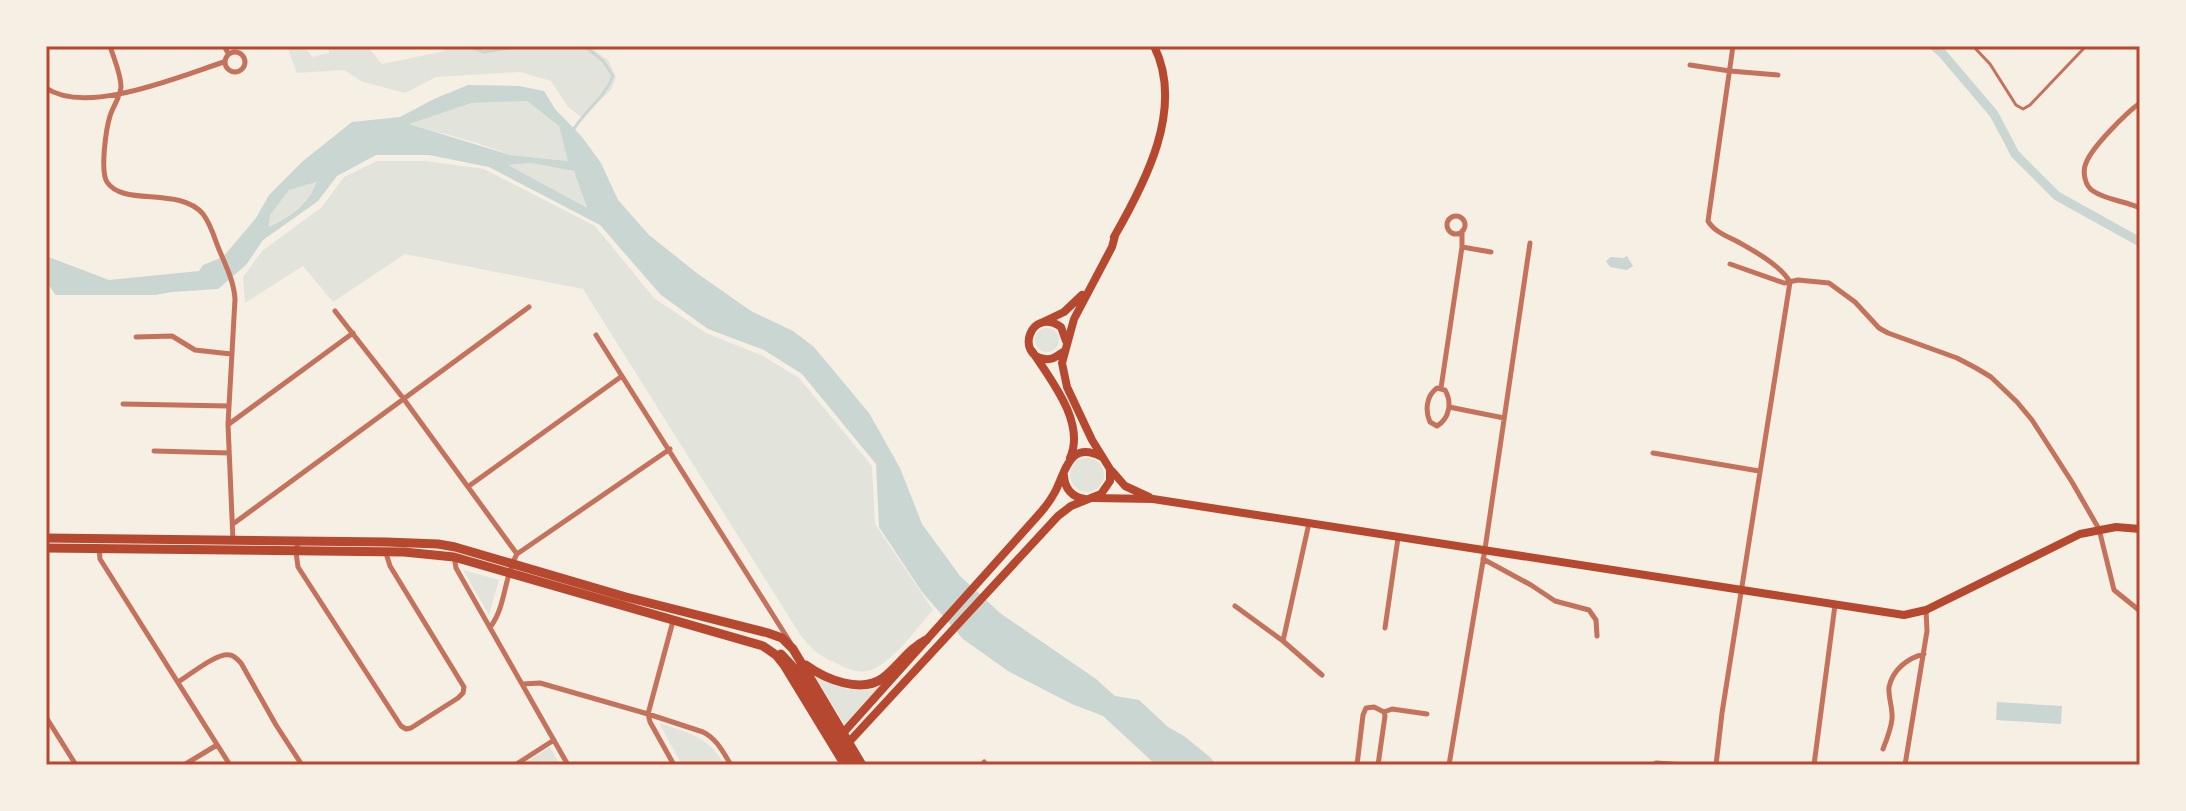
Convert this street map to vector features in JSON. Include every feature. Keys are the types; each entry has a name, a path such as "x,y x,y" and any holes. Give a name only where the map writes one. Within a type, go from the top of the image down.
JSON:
{"main road":[{"path":"844,739 929,637 1047,506 1075,446 1074,426 1029,346 1029,335 1041,323 1077,302 1115,236 1145,174 1158,142 1166,98 1165,77 1152,46"},
{"path":"1115,236 1077,312 1062,363 1065,382 1105,462 1122,484 1153,499"},
{"path":"1032,351 1041,358 1052,359 1066,345 1064,331 1057,324 1041,323"},
{"path":"844,739 942,642 1062,512 1092,498 1101,494 1109,485 1111,477 1105,462 1094,453 1084,452 1074,456 1065,468 1065,484 1081,499 1092,498 1153,499 1896,614 1913,615 1926,610 2059,543 2099,529 2140,529"},
{"path":"46,538 99,544"},
{"path":"46,548 99,544 297,547 438,544 454,552 673,621 750,641 772,652 784,665 845,765"},
{"path":"510,569 689,611 768,633 787,642 844,739 852,765"},
{"path":"798,657 831,678 871,684 882,679 914,646 929,637"},
{"path":"772,652 779,652 791,663 862,765"}],"street":[{"path":"110,46 121,83 108,127 104,175 107,182 121,193 183,201 197,209 208,223 234,287 228,424 233,545"},
{"path":"224,46 228,53"},
{"path":"1716,765 1790,282 1782,272 1744,245 1712,228 1708,221 1733,46"},
{"path":"228,53 241,53 245,59 240,71 227,69 224,62 228,53"},
{"path":"46,88 55,94 96,98 119,95 224,62"},
{"path":"1690,65 1778,75"},
{"path":"2140,103 2093,151 2084,170 2092,191 2140,208"},
{"path":"1441,388 1462,231"},
{"path":"1449,765 1485,549 1530,243"},
{"path":"1462,247 1491,252"},
{"path":"1730,264 1776,281 1829,283 1855,302 1879,328 1957,358 1991,377 2032,420 2072,482 2099,529 2114,590 2140,611"},
{"path":"232,525 529,307"},
{"path":"335,311 517,554"},
{"path":"228,424 353,333"},
{"path":"596,335 798,657"},
{"path":"136,337 172,336 195,350 231,354"},
{"path":"469,486 622,376"},
{"path":"1441,388 1448,393 1449,407 1446,419 1437,426 1430,422 1427,412 1430,396 1441,388"},
{"path":"123,404 229,406"},
{"path":"1449,407 1504,418"},
{"path":"491,626 498,614 517,554 670,449"},
{"path":"154,451 229,453"},
{"path":"1653,453 1759,471"},
{"path":"1283,641 1309,523"},
{"path":"1385,628 1398,537"},
{"path":"99,544 100,559 230,765"},
{"path":"297,547 298,567 401,726 406,729 458,698 463,693 463,683 390,566 386,547"},
{"path":"454,552 456,568 568,765"},
{"path":"1483,559 1555,601 1589,610 1596,620 1597,636"},
{"path":"1814,765 1835,604"},
{"path":"1235,606 1283,641 1322,675"},
{"path":"1905,765 1924,654 1926,610"},
{"path":"768,633 773,614"},
{"path":"673,621 648,714 674,765"},
{"path":"1883,749 1893,716 1891,683 1906,661 1924,654"},
{"path":"178,682 221,655 236,658 302,765"},
{"path":"523,684 540,683 711,736 731,765"},
{"path":"1357,765 1366,708 1427,714"},
{"path":"1378,765 1384,712"},
{"path":"46,717 76,765"},
{"path":"515,765 554,740"},
{"path":"184,765 217,745"},
{"path":"1656,763 1685,765"}],"lane":[{"path":"1973,46 1990,64 2016,105 2023,109 2086,46"}],"shaded area":[{"path":"304,46 312,57 329,53 328,46 367,46 382,64 445,51 441,46 588,46 608,60 616,77 611,90 581,117 568,107 551,81 520,72 436,77 405,93 363,82 344,70 297,73 288,49"},
{"path":"468,85 519,86 544,91 555,109 601,163 618,200 649,235 751,311 793,331 814,347 869,413 900,468 922,524 960,576 1000,613 1096,679 1115,696 1139,700 1216,765 1156,765 1103,716 1072,704 1008,671 963,639 922,592 879,527 876,464 802,374 764,350 708,329 661,295 600,225 489,167 429,155 376,155 337,176 318,201 263,240 246,265 218,289 155,295 56,295 46,282 46,256 109,280 199,271 203,265 223,257 256,218 269,195 303,161 352,122 400,117","holes":["527,101 559,126 568,161 510,155 409,124 472,103","531,163 574,171 587,208 508,165","316,182 304,204 269,227 270,215 289,190"]},
{"path":"527,101 559,126 569,161 510,155 408,124 472,103"},
{"path":"377,161 425,161 484,169 595,226 654,298 706,333 761,355 799,378 872,466 875,524 933,610 903,645 877,667 860,671 825,658 808,644 583,289 405,254 333,302 303,266 245,303 243,277 262,251 322,207 344,177"},
{"path":"531,163 575,171 587,210 507,165"},
{"path":"316,181 304,203 269,228 270,215 289,190"},
{"path":"1627,256 1633,266 1627,270 1610,267 1606,261 1611,257"},
{"path":"1047,328 1056,331 1059,340 1056,349 1047,352 1038,349 1035,340 1038,331"},
{"path":"1087,458 1099,463 1104,475 1099,487 1087,492 1075,487 1070,475 1075,463"},
{"path":"463,570 499,580 489,615"},
{"path":"815,676 846,689 880,687 844,724"},
{"path":"1997,702 2062,706 2061,724 1996,720"},
{"path":"659,723 705,742 725,765 682,765"},
{"path":"550,747 560,765 522,765"}],"waterway":[{"path":"467,46 484,52 522,46"},
{"path":"572,132 613,76 603,61 585,46"},
{"path":"1934,46 1994,114 2015,154 2057,196 2140,242"}]}
